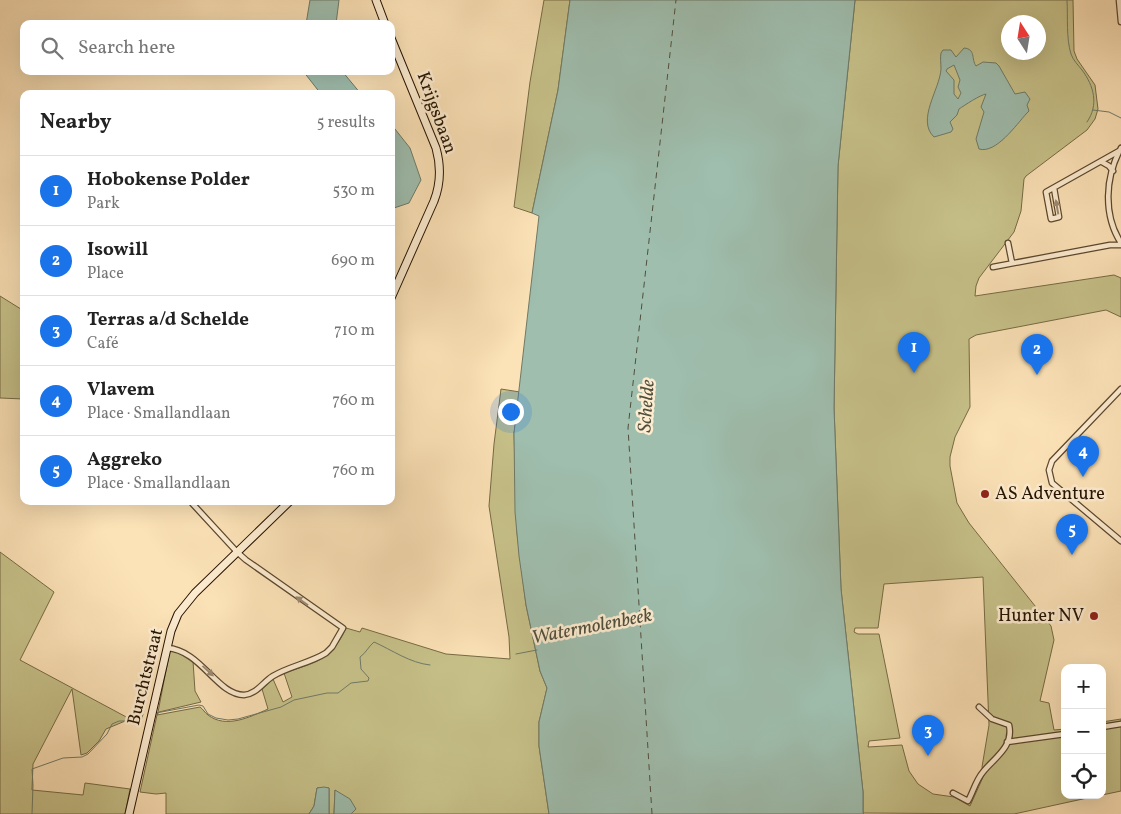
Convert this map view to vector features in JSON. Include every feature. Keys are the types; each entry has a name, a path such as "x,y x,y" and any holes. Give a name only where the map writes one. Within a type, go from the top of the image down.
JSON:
{"main road":[{"path":"376,0 384,20"},
{"name":"Krijgsbaan","path":"395,48 436,148 440,168 438,190 395,289"},
{"name":"Burchtstraat","path":"129,814 170,632 178,614 195,593 286,505"}],"street":[{"path":"1119,0 1121,22"},
{"path":"1054,188 1059,217 1051,219 1046,192 1102,162 1120,150"},
{"path":"993,267 1121,244 1112,227 1109,214 1109,193 1113,171 1120,150"},
{"path":"1102,162 1113,171"},
{"path":"1008,243 1012,263"},
{"path":"1121,389 1052,461 1049,470 1052,483 1121,541"},
{"path":"167,648 174,648 187,653 230,691 246,695 252,693 272,677 320,657 332,647 343,628 310,607 237,552 194,505"},
{"path":"953,793 968,801 982,773 1002,754 1011,731 1009,726 992,719 979,707"},
{"path":"1106,726 1121,724"},
{"path":"1007,742 1061,735"}],"shaded area":[{"path":"544,0 570,0 558,90 532,213 514,207 530,82"},
{"path":"855,0 1073,0 1074,51 1077,59 1095,85 1098,109 1095,119 1087,130 1026,176 1024,179 1021,211 1014,232 979,278 975,296 1114,275 1121,278 1121,317 1106,310 976,335 969,339 970,407 955,437 950,457 950,466 957,503 969,523 1051,626 1054,640 1040,701 1049,703 1054,730 1061,729 1061,799 1083,799 1014,814 863,813 863,792 841,589 834,408 838,166","holes":["983,577 989,725 982,767 984,775 970,806 954,797 933,794 918,784 909,771 902,745 868,747 869,741 900,738 879,634 858,634 854,632 855,628 878,628 884,584"]},
{"path":"0,296 20,308 20,399 0,398"},
{"path":"501,389 520,392 514,433 517,533 526,605 540,671 547,688 539,722 539,746 549,814 351,814 356,809 335,790 334,814 329,814 329,788 317,788 314,806 309,814 166,814 166,793 140,792 157,715 200,707 215,719 230,721 246,718 268,709 262,689 273,679 283,702 292,697 284,673 314,663 328,654 346,628 360,632 362,628 446,654 510,659 509,637 489,506"},
{"path":"0,552 54,592 20,660 130,719 106,729 99,741 87,753 81,755 72,689 33,764 32,790 83,795 85,783 130,789 125,814 0,814"},
{"path":"170,650 176,651 193,661 195,691 201,702 159,712 157,715"},
{"path":"1121,719 1121,791 1106,794 1106,754 1106,721"}],"water":[{"path":"310,0 339,0 336,20 307,20"},
{"name":"Schelde","path":"570,0 855,0 838,166 834,408 841,589 864,814 549,814 539,746 539,722 547,688 540,671 526,605 519,556 515,512 514,433 539,216 532,213 558,90"},
{"path":"964,48 972,52 976,66 983,62 996,63 1015,94 1025,92 1030,99 1027,105 1029,111 999,143 992,147 979,149 976,139 984,112 981,107 986,94 959,109 957,115 950,122 953,129 951,132 934,137 929,130 927,122 928,113 940,77 941,53 943,50 951,50 956,57","holes":["954,65 960,80 958,87 961,93 958,99 954,94 954,80 946,71 947,69"]},
{"path":"306,75 345,75 358,90 318,90"},
{"path":"395,129 410,148 421,180 409,203 395,208"},
{"path":"317,788 329,788 329,814 309,814 314,806"},
{"path":"335,790 350,799 356,809 351,814 334,814"}],"waterway":[{"path":"1067,0 1069,48 1074,60 1090,82 1094,96 1093,109 1087,122"},
{"path":"1093,110 1109,112 1121,118"},
{"name":"Watermolenbeek","path":"156,713 199,705 203,706 208,714 216,718 238,719 281,707 294,700 327,693 338,693 351,683 368,681 369,678 361,669 360,657 374,642 408,659 430,665"},
{"name":"Watermolenbeek","path":"516,654 537,650"},
{"name":"Watermolenbeek","path":"32,814 32,769 63,758 82,757 88,754 107,734 112,724 119,721 141,721 144,711"}],"ferry route":[{"path":"652,814 628,428 676,0"}],"place":[{"name":"Hobokense Polder","path":"914,373"},
{"name":"Isowill","path":"1037,375"},
{"name":"Vlavem","path":"1083,477"},
{"name":"AS Adventure","path":"985,494"},
{"name":"Aggreko","path":"1072,555"},
{"name":"Hunter NV","path":"1094,616"},
{"name":"Terras a/d Schelde","path":"928,756"}]}
